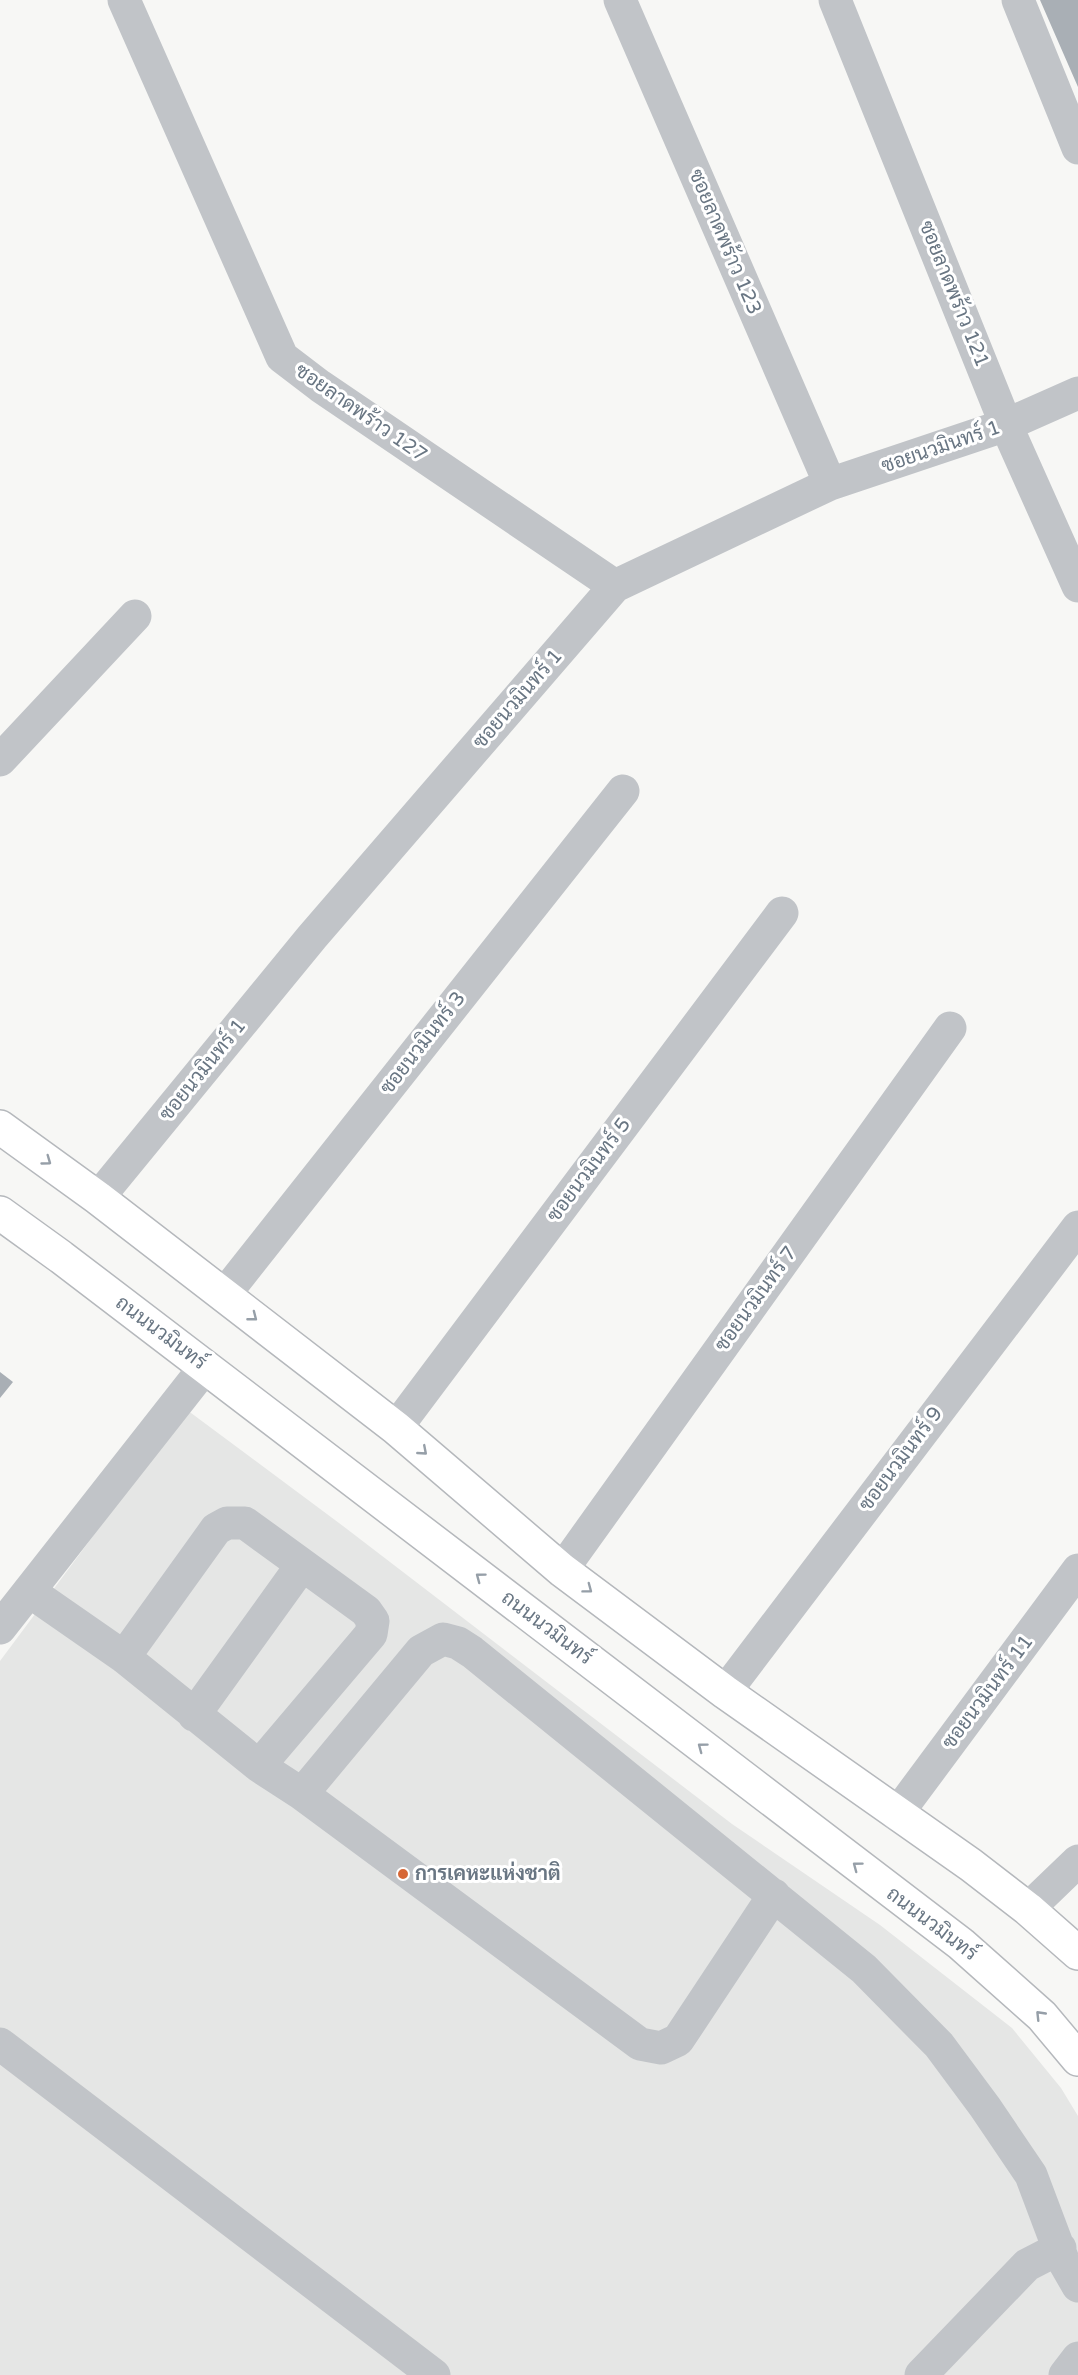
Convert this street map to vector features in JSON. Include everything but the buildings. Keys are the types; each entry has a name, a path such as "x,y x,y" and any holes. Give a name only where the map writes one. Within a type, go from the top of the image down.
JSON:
{"main road":[{"path":"0,1127 98,1198 396,1428 562,1570 725,1692 971,1864 1029,1909 1078,1953"},
{"name":"ถนนนวมินทร์","path":"0,1214 206,1367 961,1944 1042,2016 1078,2060"}],"street":[{"name":"ซอยลาดพร้าว 127","path":"124,0 282,357 320,386 615,586"},
{"name":"ซอยลาดพร้าว 123","path":"620,0 830,484"},
{"name":"ซอยลาดพร้าว 121","path":"835,0 1006,425 1078,586"},
{"path":"1018,0 1078,148"},
{"name":"ซอยนวมินทร์ 1","path":"98,1198 312,937 615,586 830,484 1006,425 1078,393"},
{"path":"0,760 135,616"},
{"name":"ซอยนวมินทร์ 3","path":"224,1295 623,790"},
{"name":"ซอยนวมินทร์ 5","path":"396,1428 782,913"},
{"name":"ซอยนวมินทร์ 7","path":"562,1570 950,1028"},
{"name":"ซอยนวมินทร์ 9","path":"725,1692 1078,1227"},
{"path":"0,1628 206,1367"},
{"path":"124,1657 218,1526 227,1523 245,1522 366,1611 373,1621 371,1634 259,1766"},
{"path":"194,1715 302,1565"},
{"name":"ซอยนวมินทร์ 11","path":"897,1814 1078,1570"},
{"path":"29,1591 124,1657 259,1766 302,1794 640,2044 661,2048 678,2040 774,1895"},
{"path":"302,1794 420,1651 443,1639 458,1643 864,1969 939,2045 985,2106 1032,2175 1063,2260 1078,2286"},
{"path":"1029,1909 1078,1861"},
{"path":"0,2044 434,2375"},
{"path":"921,2375 1027,2265 1060,2248"},
{"path":"1065,2375 1078,2358"}],"shaded area":[{"name":"การเคหะแห่งชาติ","path":"187,1410 343,1526 732,1824 880,1925 1012,2028 1061,2088 1078,2116 1078,2375 0,2375 0,1661"}],"place":[{"name":"การเคหะแห่งชาติ","path":"403,1874"}]}
